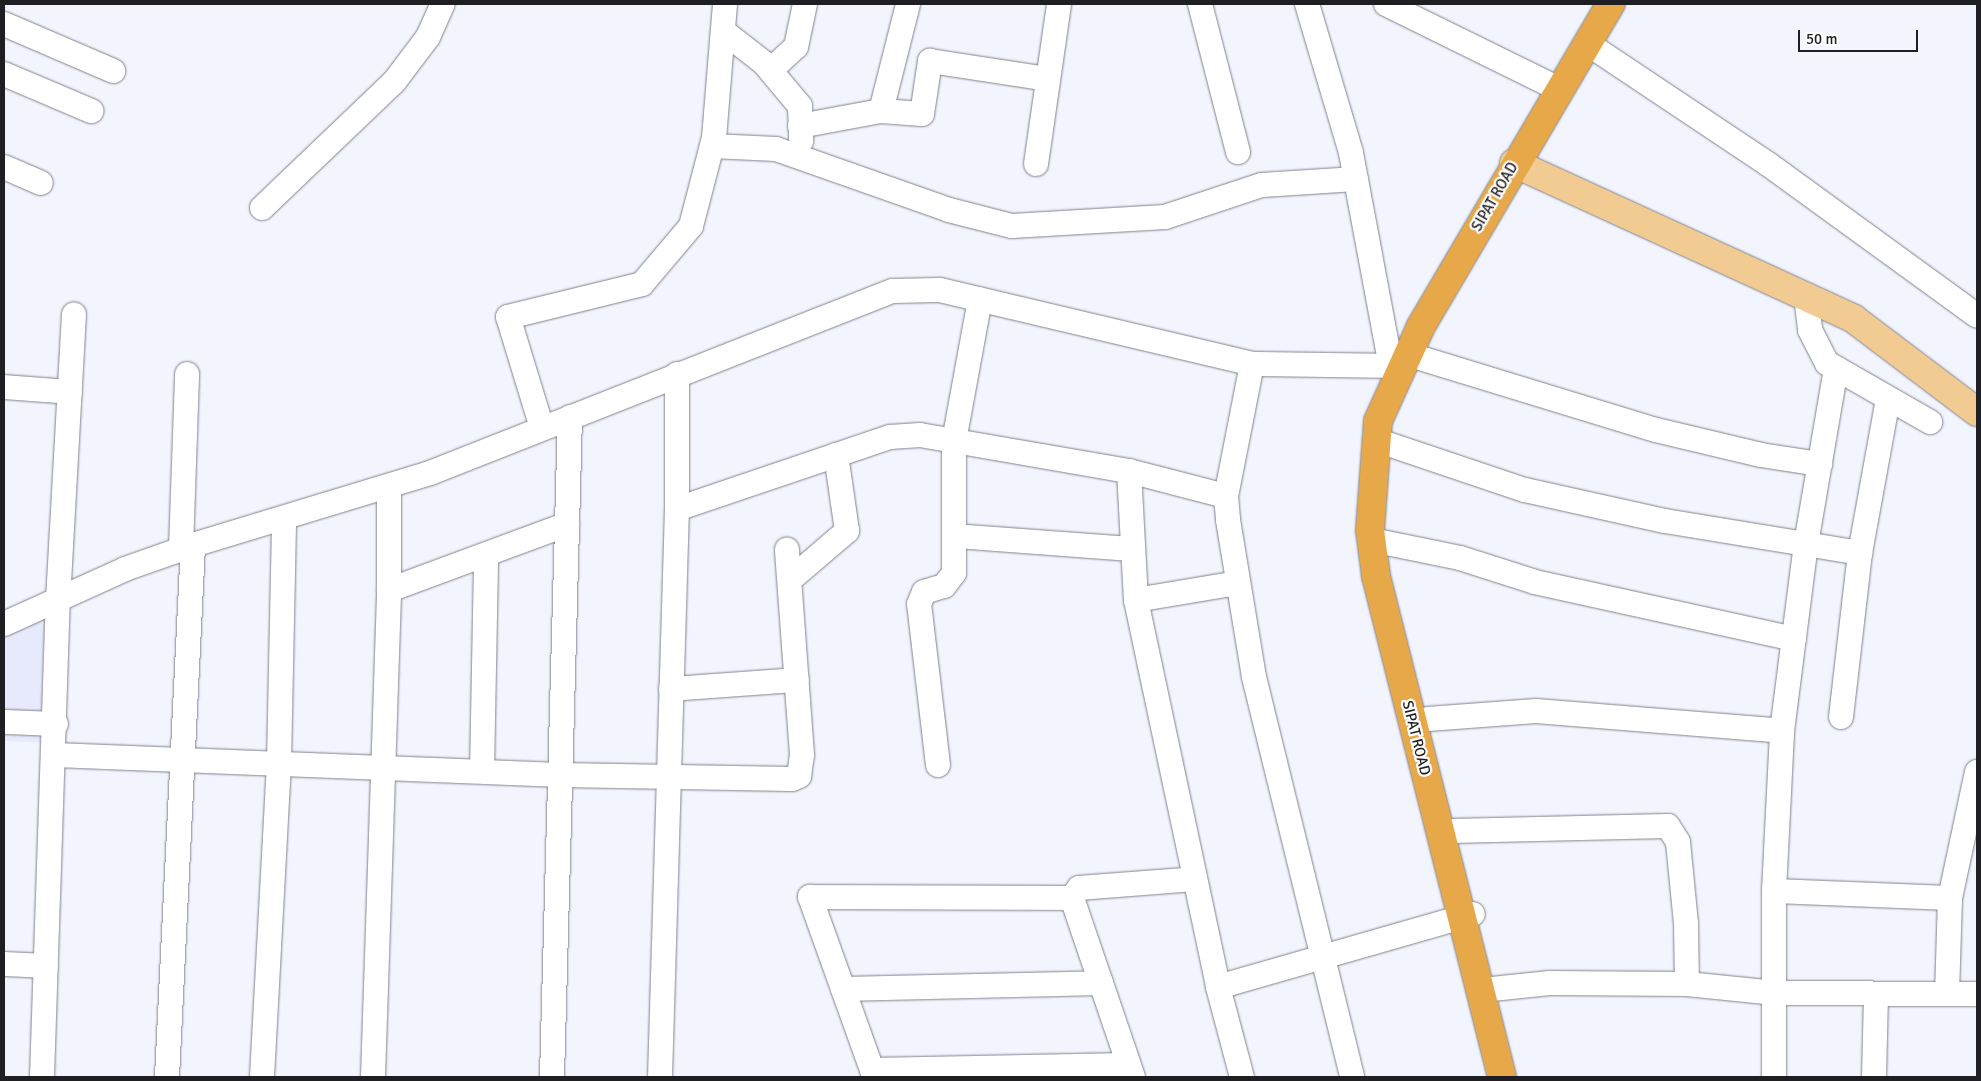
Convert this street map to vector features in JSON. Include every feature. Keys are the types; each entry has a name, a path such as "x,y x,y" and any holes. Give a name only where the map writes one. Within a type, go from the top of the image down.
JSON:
{"highway":[{"name":"SIPAT ROAD","path":"1502,1077 1466,917 1376,576 1380,541 1383,442 1390,396 1401,362 1514,162 1561,90 1611,4"},
{"name":"SIPAT ROAD","path":"1380,541 1428,719 1466,917 1492,989 1516,1077"}],"main road":[{"path":"1514,162 1854,319 1977,412"}],"street":[{"path":"262,208 394,82 428,37 443,4"},
{"path":"542,428 508,318 642,284 691,226 712,146 725,4"},
{"path":"771,70 796,47 805,4"},
{"path":"881,111 908,4"},
{"path":"1036,164 1059,4"},
{"path":"1200,4 1238,152"},
{"path":"1307,4 1356,179 1401,362"},
{"path":"1386,4 1561,90"},
{"path":"4,24 113,71"},
{"path":"723,31 771,70 800,106 801,158"},
{"path":"1588,44 1768,164 1977,316"},
{"path":"800,126 881,111 922,114 930,60 1048,79"},
{"path":"4,74 91,111"},
{"path":"712,146 776,149 949,210 1012,226 1165,217 1262,185 1356,179"},
{"path":"4,167 41,183"},
{"path":"4,624 187,547 389,486 893,291 940,290 1252,364 1401,362 1656,430 1760,455 1820,464"},
{"path":"1806,296 1816,348 1836,369 1930,422"},
{"path":"938,765 919,604 924,592 951,581 954,536 954,441 980,299"},
{"path":"42,1077 55,755 58,600 74,314"},
{"path":"1252,364 1226,496 1238,583 1254,677 1324,956 1351,1077"},
{"path":"1774,1077 1776,993 1774,891 1782,731 1806,544 1836,369"},
{"path":"167,1077 184,760 188,374"},
{"path":"660,1077 678,509 677,374"},
{"path":"4,387 70,392"},
{"path":"1841,717 1860,553 1888,399"},
{"path":"552,1077 570,417"},
{"path":"678,509 890,437 920,435 1128,471 1226,496"},
{"path":"1383,442 1526,490 1665,521 1860,553"},
{"path":"791,579 847,532 836,455"},
{"path":"1128,471 1136,600 1218,987 1242,1077"},
{"path":"373,1077 381,766 390,590 389,486"},
{"path":"262,1077 279,763 284,519"},
{"path":"390,590 486,556 567,524"},
{"path":"954,536 1133,549"},
{"path":"1380,541 1460,558 1535,582 1794,638"},
{"path":"55,755 381,766 560,775 786,780 799,776 802,755 791,579 787,550"},
{"path":"482,772 486,556"},
{"path":"1136,600 1238,583"},
{"path":"671,689 797,680"},
{"path":"1428,719 1536,711 1782,731"},
{"path":"4,722 56,724"},
{"path":"1947,994 1950,898 1977,772"},
{"path":"1451,831 1668,826 1678,842 1686,923 1686,984"},
{"path":"1072,898 1079,888 1195,879"},
{"path":"1774,891 1950,898"},
{"path":"810,897 1072,898 1130,1071 872,1070 810,897"},
{"path":"1218,987 1466,917"},
{"path":"4,964 46,966"},
{"path":"843,990 1101,983"},
{"path":"1492,989 1550,983 1686,984 1776,993 1977,994"},
{"path":"1874,1077 1876,994"}],"shaded area":[{"path":"65,595 61,743 4,741 4,618"}]}
